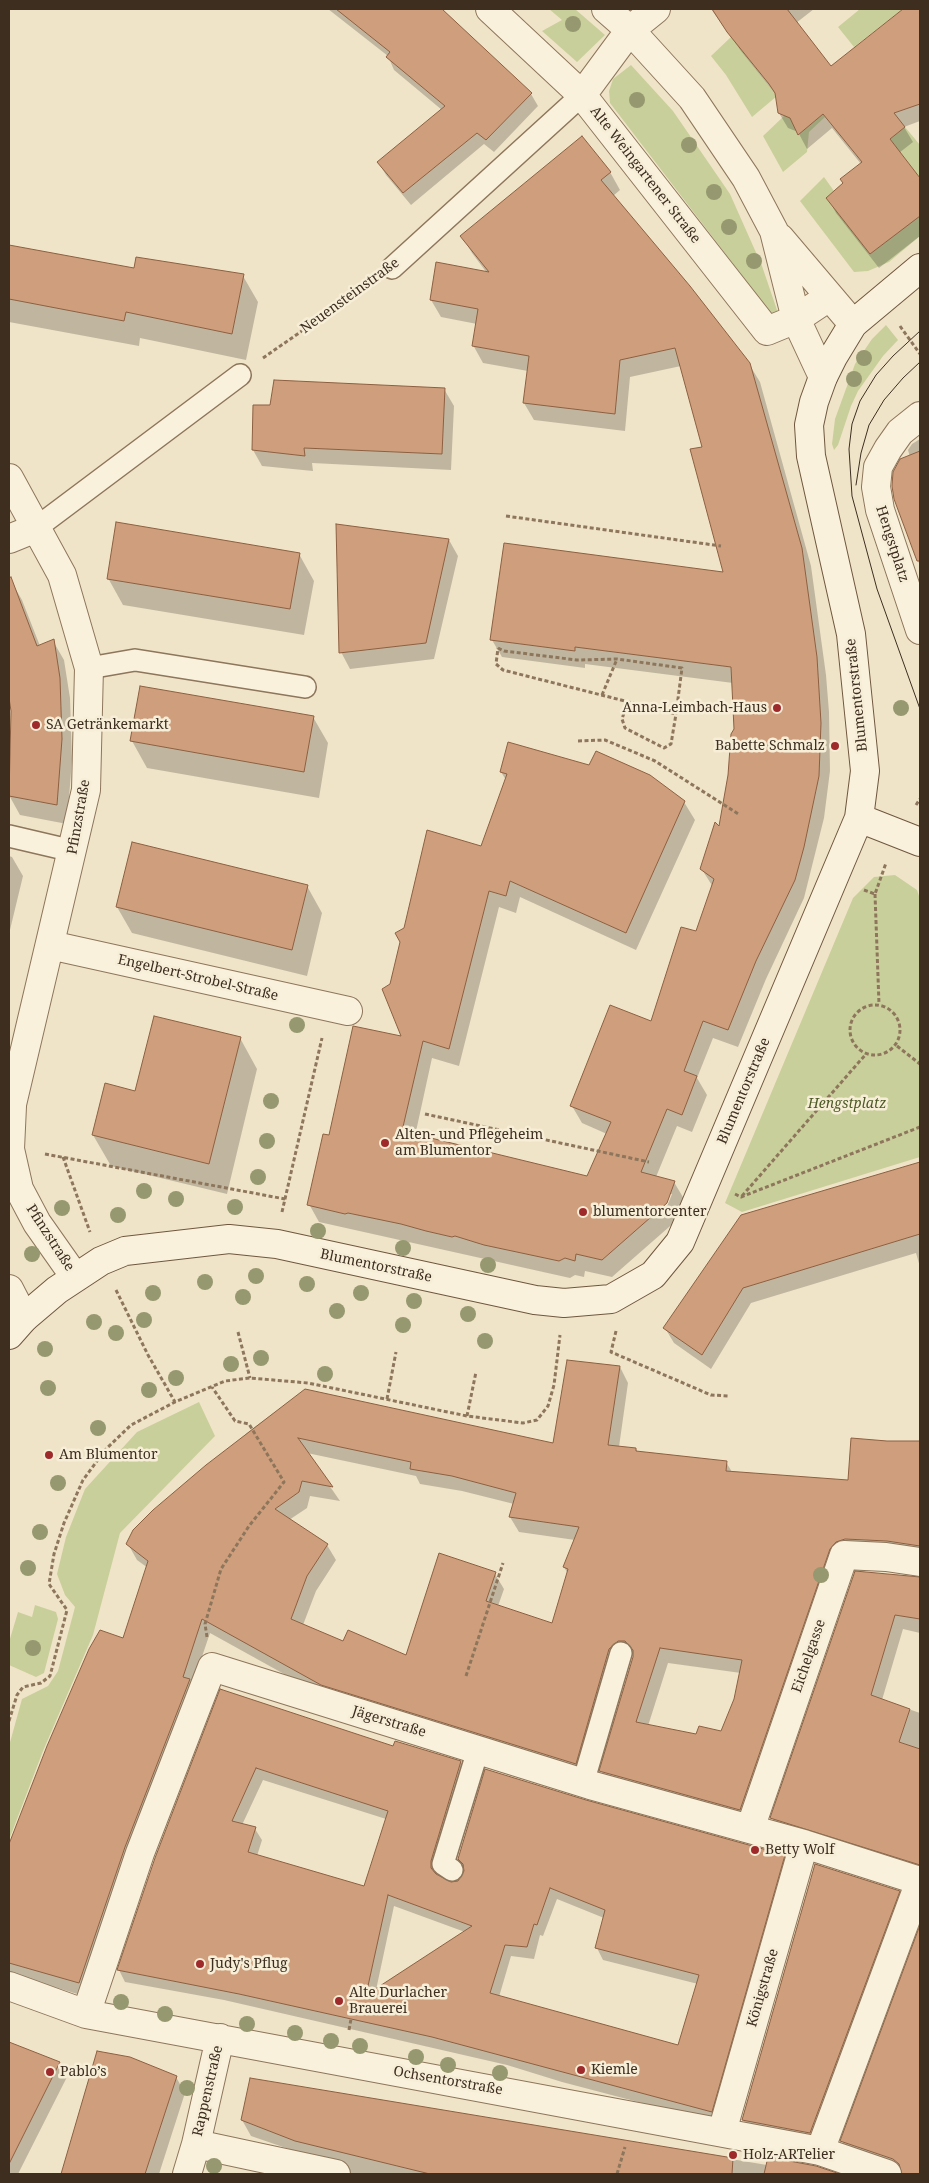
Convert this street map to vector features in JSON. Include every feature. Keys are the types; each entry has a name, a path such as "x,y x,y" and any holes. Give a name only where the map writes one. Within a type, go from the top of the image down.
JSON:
{"street":[{"name":"Alte Weingartener Straße","path":"490,9 582,95 767,331 796,319 829,297"},
{"path":"606,9 630,30 692,98 746,178 774,232 853,324"},
{"name":"Neuensteinstraße","path":"582,95 630,30 656,9"},
{"path":"774,232 796,319 823,377"},
{"name":"Blumentorstraße","path":"75,1277 101,1261 125,1251 229,1239 276,1244 535,1300 564,1303 612,1299 653,1276 680,1242 859,818 865,771 850,634 811,456 809,425 814,402 823,377 853,324 920,268"},
{"name":"Hengstplatz","path":"910,424 878,466 876,488 880,510 920,630"},
{"name":"Pfinzstraße","path":"9,478 62,575 88,668 86,790 10,1112 10,1149 19,1189 37,1223 75,1277 57,1290 16,1327"},
{"path":"9,539 36,528"},
{"path":"859,818 920,842"},
{"name":"Engelbert-Strobel-Straße","path":"50,945 338,1009"},
{"name":"Pfinzstraße","path":"9,1289 16,1327"},
{"name":"Eichelgasse","path":"750,1829 844,1556 886,1557 920,1562"},
{"path":"86,2014 140,1853 212,1667"},
{"name":"Jägerstraße","path":"212,1667 583,1783 804,1844 920,1881"},
{"name":"Königstraße","path":"722,2132 804,1844"},
{"path":"820,2150 920,1881"},
{"name":"Ochsentorstraße","path":"9,1986 86,2014 820,2150 887,2174"},
{"name":"Rappenstraße","path":"188,2174 220,2038"},
{"name":"Rappenstraße","path":"196,2144 336,2174"}],"lane":[{"name":"Neuensteinstraße","path":"392,268 582,95"},
{"path":"36,528 240,375"},
{"path":"88,668 135,660 305,687"},
{"path":"9,836 73,851"},
{"path":"583,1783 621,1654"},
{"path":"452,1870 443,1864 478,1750"}],"path":[{"name":"Neuensteinstraße","path":"240,375 392,268"},
{"path":"506,516 721,546"},
{"path":"628,701 622,719 624,728 664,748 671,744 676,714 682,668 617,659 577,660 504,651 498,648 496,664 503,670 628,701 676,714"},
{"path":"602,695 617,659"},
{"path":"578,741 605,740 655,761 740,815"},
{"path":"875,894 879,1004"},
{"path":"879,1004 893,1011 900,1022 896,1046 884,1055 866,1054 852,1041 850,1025 858,1010 879,1004"},
{"path":"276,1244 284,1199 338,1009"},
{"path":"896,1046 920,1064"},
{"path":"742,1196 866,1054"},
{"path":"425,1114 649,1162"},
{"path":"707,1181 742,1196 920,1127"},
{"path":"10,1149 284,1199"},
{"path":"62,1157 101,1261 148,1355 175,1402"},
{"path":"612,1299 616,1331 611,1352 711,1395 729,1396"},
{"path":"9,1721 17,1695 23,1687 41,1683 50,1676 67,1610 49,1584 54,1554 64,1523 83,1480 106,1449 131,1426 175,1402 225,1381 250,1378 308,1383 468,1416 522,1423 537,1420 548,1406 554,1386 564,1303"},
{"path":"238,1332 250,1378"},
{"path":"387,1400 396,1352"},
{"path":"468,1416 476,1372"},
{"path":"212,1387 235,1421 249,1424 284,1482 249,1526 220,1569 205,1624 212,1667"},
{"path":"466,1676 503,1563"}],"green space":[{"path":"549,9 575,9 605,35 577,62 542,31 562,20"},
{"path":"860,9 903,9 854,47 838,27"},
{"path":"731,37 777,96 752,117 726,75 711,56"},
{"path":"631,65 673,111 730,194 762,266 778,313 771,315 764,311 757,295 610,103 609,91 613,79"},
{"path":"823,114 825,117 809,132 807,152 783,172 763,136 784,116 789,115 798,135"},
{"path":"905,127 920,145 920,178 890,139"},
{"path":"824,177 834,191 826,198 870,254 919,216 915,210 920,206 920,236 889,262 868,271 854,272 800,201"},
{"path":"886,325 898,340 883,356 858,391 838,445 834,450 832,444 835,419 855,364 872,339"},
{"name":"Hengstplatz","path":"895,875 917,890 920,899 920,1157 742,1212 725,1203 853,898 874,877"},
{"path":"199,1402 215,1436 120,1533 93,1635 43,1751 9,1840 9,1746 22,1699 48,1686 58,1671 75,1607 65,1595 57,1574 66,1537 85,1489 137,1432"},
{"path":"35,1605 56,1612 58,1619 44,1673 36,1677 9,1665 9,1642 18,1612 32,1617"}],"building":[{"path":"336,9 442,9 532,93 486,140 477,133 403,193 377,162 445,106 386,57 390,52"},
{"path":"712,9 787,9 831,66 903,9 920,9 920,104 894,113 905,127 890,139 920,178 920,216 870,254 826,198 843,183 840,179 862,162 823,114 798,135 790,118 778,113 775,93 769,84 727,32"},
{"path":"582,136 611,172 601,180 690,286 750,363 802,548 817,657 821,723 819,776 795,880 756,961 728,1030 703,1021 684,1071 697,1076 682,1115 667,1109 641,1172 675,1181 667,1203 602,1260 576,1254 575,1261 565,1258 559,1261 484,1245 455,1236 452,1237 401,1224 307,1205 323,1134 329,1135 353,1026 401,1036 382,989 390,984 400,942 395,933 404,928 427,830 481,846 507,774 500,772 508,742 589,765 596,751 650,775 685,801 626,933 510,881 506,896 489,891 449,1049 423,1041 402,1131 587,1176 611,1122 570,1106 610,1005 651,1021 681,927 696,931 714,879 700,869 715,822 719,826 728,775 731,734 734,729 731,667 575,647 575,651 490,640 504,543 723,572 690,449 702,447 675,348 620,360 615,414 523,403 529,356 472,346 478,309 430,300 436,262 489,272 460,236"},
{"path":"9,245 134,268 136,257 244,274 232,334 126,312 124,321 9,299"},
{"path":"274,380 445,388 442,454 304,448 305,456 252,450 253,405 270,405"},
{"path":"920,451 920,561 917,561 894,499 892,486 893,472 900,459"},
{"path":"116,522 300,553 290,609 107,579"},
{"path":"336,524 449,539 426,643 339,653"},
{"name":"SA Getränkemarkt","path":"11,577 37,646 54,639 60,678 62,739 57,805 9,796 11,711 9,698 9,578"},
{"path":"140,686 314,716 304,772 130,741"},
{"path":"132,842 308,885 292,950 116,907"},
{"path":"154,1016 241,1037 209,1164 92,1135 105,1083 135,1091"},
{"path":"920,1162 920,1234 743,1288 702,1355 663,1328 741,1215"},
{"path":"567,1360 620,1366 608,1445 636,1448 636,1451 727,1461 726,1471 848,1480 851,1438 920,1441 920,1546 887,1541 845,1539 836,1542 830,1549 740,1810 599,1771 633,1657 633,1650 625,1641 618,1641 609,1649 576,1764 321,1685 202,1619 183,1677 190,1679 125,1847 79,1983 9,1963 9,1844 47,1746 89,1649 100,1630 123,1638 148,1561 126,1544 133,1530 153,1510 206,1465 305,1389 553,1443","holes":["298,1438 411,1462 410,1469 452,1476 516,1493 509,1517 579,1527 563,1567 568,1569 552,1623 486,1601 496,1572 439,1553 406,1655 348,1630 343,1641 291,1619 307,1576 328,1544 275,1509 299,1492 302,1481 333,1487","660,1648 742,1660 734,1699 721,1731 699,1726 696,1734 636,1722"]},
{"path":"855,1571 920,1577 920,1619 895,1615 871,1695 910,1709 899,1742 920,1749 920,1865 770,1818"},
{"path":"220,1689 393,1746 395,1741 461,1761 431,1861 431,1868 436,1874 451,1882 458,1881 464,1871 463,1864 458,1859 485,1769 586,1800 785,1855 712,2112 432,2037 239,1994 117,1970 155,1858","holes":["256,1768 388,1811 364,1886 248,1852 256,1827 232,1821","550,1888 605,1910 595,1948 699,1975 678,2045 490,1993 505,1945 527,1947 534,1924 537,1925","388,1895 472,1926 366,1995"]},
{"path":"815,1864 900,1891 810,2133 742,2120"},
{"path":"920,1925 920,2174 902,2174 899,2164 893,2159 840,2141"},
{"path":"9,2042 60,2062 9,2164"},
{"path":"97,2051 130,2057 177,2076 145,2174 61,2174"},
{"path":"250,2078 733,2158 732,2174 430,2174 295,2141 241,2120"},
{"path":"768,2157 816,2166 840,2174 764,2174"}],"tram line":[{"path":"920,331 876,375 860,401 852,424 849,449 852,496 877,589 920,709"},
{"path":"856,485 861,453 869,425 884,400 920,362"}],"place":[{"name":"Anna-Leimbach-Haus","path":"777,708"},
{"name":"SA Getränkemarkt","path":"36,725"},
{"name":"Babette Schmalz","path":"835,746"},
{"name":"Alten- und Pflegeheim am Blumentor","path":"385,1143"},
{"name":"blumentorcenter","path":"583,1212"},
{"name":"Am Blumentor","path":"49,1455"},
{"name":"Betty Wolf","path":"755,1850"},
{"name":"Judy's Pflug","path":"200,1964"},
{"name":"Alte Durlacher Brauerei","path":"339,2001"},
{"name":"Kiemle","path":"581,2070"},
{"name":"Pablo’s","path":"50,2072"},
{"name":"Holz-ARTelier","path":"733,2155"}]}
